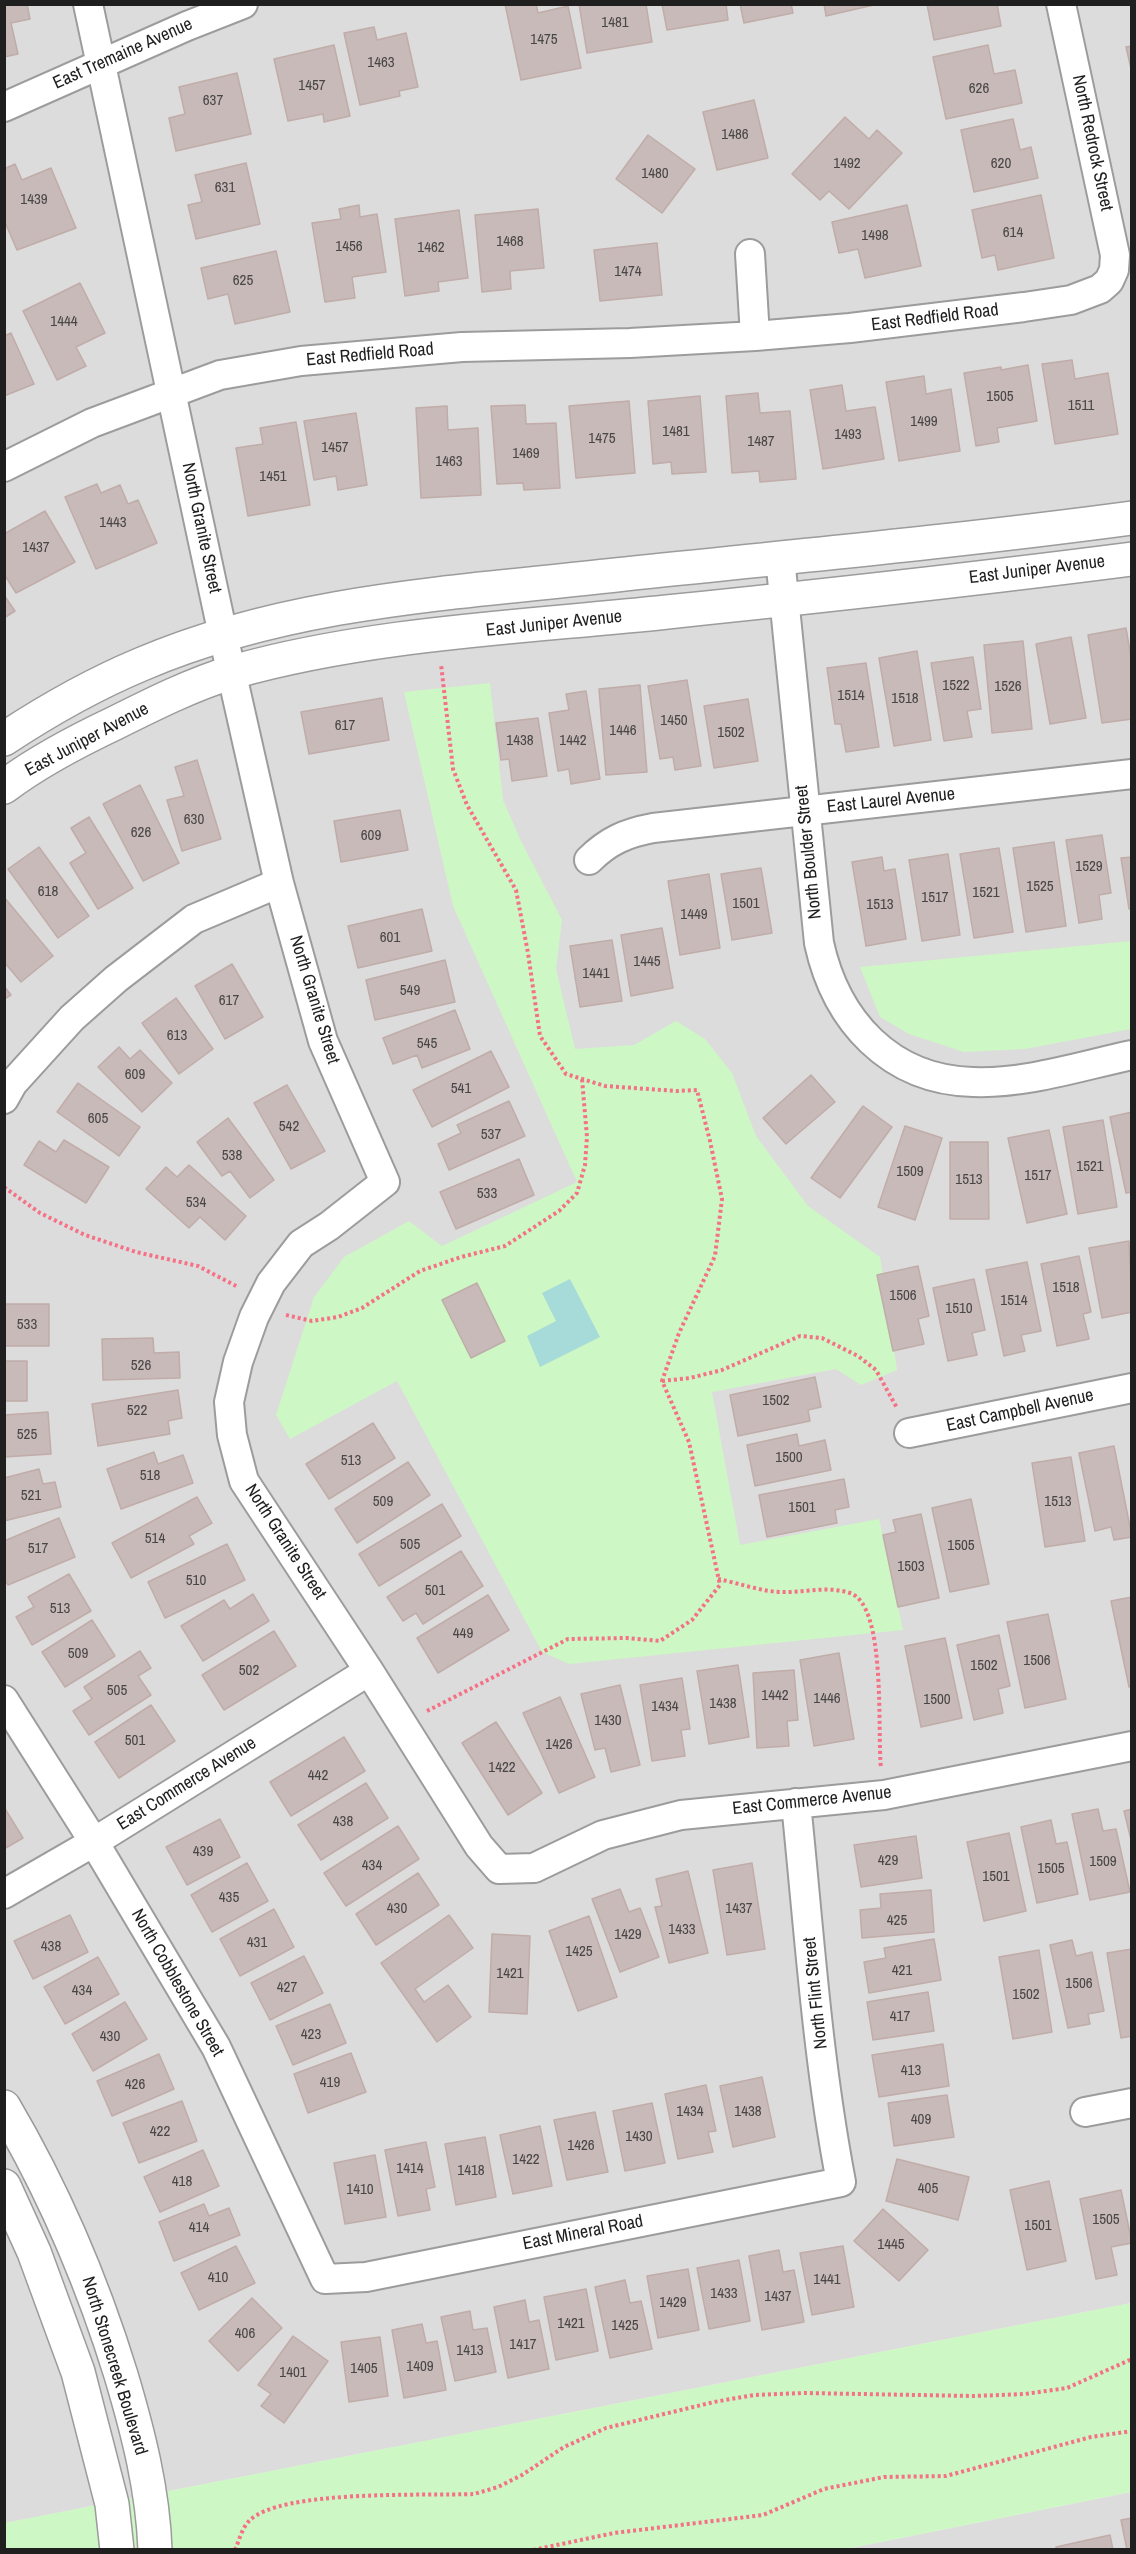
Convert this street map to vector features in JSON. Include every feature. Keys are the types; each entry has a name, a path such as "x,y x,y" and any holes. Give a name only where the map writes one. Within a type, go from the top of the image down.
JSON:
{"street":[{"name":"North Granite Street","path":"88,4 223,635 279,883 323,1041 385,1182 329,1226 300,1244 270,1283 254,1317 238,1362 229,1402 232,1435 244,1481 369,1671 479,1846 499,1869"},
{"name":"East Tremaine Avenue","path":"4,107 187,26 243,4"},
{"name":"North Redrock Street","path":"1061,4 1113,241 1114,270 1109,281"},
{"path":"750,254 755,336"},
{"name":"East Redfield Road","path":"4,467 92,423 220,375 301,361 462,347 630,343 850,328 1024,307 1086,296 1109,281"},
{"path":"4,739 89,688 144,663 223,635 332,609 390,600 1131,518"},
{"name":"North Boulder Street","path":"780,558 819,944 829,978 847,1015 860,1031 892,1058 911,1067 953,1080 973,1082 1019,1078 1131,1055"},
{"name":"East Juniper Avenue","path":"4,787 81,739 145,708 232,673 301,656 438,636 783,600 1131,559"},
{"name":"East Laurel Avenue","path":"589,860 617,837 635,831 1131,774"},
{"path":"4,1100 13,1083 72,1018 116,979 194,919 279,883"},
{"name":"East Campbell Avenue","path":"909,1433 1131,1388"},
{"name":"East Commerce Avenue","path":"4,1894 94,1842 369,1671"},
{"name":"North Cobblestone Street","path":"4,1700 94,1842 216,2047 325,2279"},
{"name":"East Commerce Avenue","path":"499,1869 534,1868 595,1838 655,1820 681,1815 884,1795 1131,1746"},
{"name":"North Flint Street","path":"796,1803 820,2042 832,2136 841,2182"},
{"path":"1085,2112 1131,2103"},
{"name":"North Stonecreek Boulevard","path":"4,2108 35,2159 88,2278 130,2405 151,2499 155,2550"},
{"name":"East Mineral Road","path":"325,2279 366,2277 841,2182"},
{"name":"North Stonecreek Boulevard","path":"4,2186 34,2252 78,2372 112,2504 117,2550"}],"path":[{"path":"409,1736 422,1715 431,1708 568,1639 627,1638 660,1641 692,1620 720,1585 689,1442 662,1381 679,1333 715,1256 718,1233 722,1199 697,1090 677,1091 605,1086 566,1074 540,1036 516,890 467,805 453,770 438,636"},
{"path":"662,1381 690,1378 722,1370 800,1336 822,1338 858,1356 876,1370 884,1380 909,1433"},
{"path":"718,1579 784,1592 823,1588 852,1593 866,1608 872,1623 878,1669 880,1762 884,1795"},
{"path":"235,2550 249,2520 273,2508 304,2500 474,2494 498,2487 522,2475 564,2447 606,2428 714,2402 754,2396 804,2393 974,2396 1025,2394 1066,2388 1131,2359"},
{"path":"533,2550 614,2533 763,2515 824,2489 884,2477 946,2476 1091,2437 1131,2431"}],"shaded area":[{"path":"5,5 1131,5 1131,2303 5,2523"},
{"path":"1131,2492 1131,2549 846,2549"}],"green space":[{"path":"490,683 503,800 521,841 562,920 556,969 575,1049 634,1045 676,1021 705,1039 732,1073 756,1136 808,1206 880,1257 897,1370 861,1385 836,1369 712,1392 740,1545 879,1519 903,1630 569,1664 542,1652 397,1381 290,1439 276,1415 314,1297 344,1257 409,1221 442,1246 577,1182 453,906 404,692"},
{"path":"1131,941 1131,1029 1025,1049 964,1052 909,1034 880,1017 860,967"},
{"path":"1131,2303 1131,2492 846,2549 5,2550 5,2523"}],"water":[{"path":"570,1279 600,1337 540,1367 527,1336 556,1321 542,1293"}],"building":[{"path":"4,4 27,4 30,19 11,23 18,54 4,57"},
{"path":"505,4 536,4 538,13 568,6 581,68 521,80"},
{"path":"579,4 646,4 652,42 587,53"},
{"path":"662,4 726,4 728,20 667,30"},
{"path":"740,4 791,4 793,13 744,23"},
{"path":"824,4 878,4 826,16"},
{"path":"927,4 997,4 1001,26 934,40"},
{"path":"374,27 377,40 406,33 418,87 399,91 400,96 360,105 344,33"},
{"path":"334,45 350,116 324,122 323,114 288,121 274,59"},
{"path":"988,45 994,74 1015,70 1022,103 946,119 933,57"},
{"path":"1132,46 1132,73 1126,47"},
{"path":"237,73 251,134 176,151 169,118 185,114 179,87"},
{"path":"754,100 768,158 717,170 703,112"},
{"path":"845,117 869,139 877,130 902,153 849,209 829,191 820,200 792,174"},
{"path":"1013,119 1020,150 1031,147 1038,178 974,192 961,130"},
{"path":"648,135 695,169 662,213 616,179"},
{"path":"246,163 260,224 196,239 188,205 202,202 195,175"},
{"path":"15,164 22,180 51,168 76,228 17,250 4,220 4,169"},
{"path":"1041,195 1054,258 998,270 995,255 982,258 972,210"},
{"path":"359,205 360,217 377,214 386,272 352,277 355,298 325,302 312,223 341,219 339,209"},
{"path":"907,205 921,266 865,278 858,249 839,253 832,222"},
{"path":"538,209 544,268 510,271 511,289 482,292 475,215"},
{"path":"459,210 468,278 438,282 439,291 405,296 395,219"},
{"path":"657,243 662,295 600,301 594,250"},
{"path":"276,251 290,312 235,324 228,294 208,299 201,268"},
{"path":"80,283 105,333 76,347 86,366 57,380 23,311"},
{"path":"11,333 34,384 4,396 4,336"},
{"path":"1072,360 1075,379 1108,373 1118,434 1055,444 1042,364"},
{"path":"1028,365 1037,421 997,428 999,442 976,446 964,373"},
{"path":"924,376 926,394 951,389 960,451 899,461 886,382"},
{"path":"842,385 846,411 875,407 884,459 823,469 810,390"},
{"path":"758,393 760,413 790,411 796,479 760,482 759,471 732,473 726,396"},
{"path":"700,396 706,472 672,474 671,462 653,464 648,401"},
{"path":"629,401 635,473 576,478 569,406"},
{"path":"525,405 526,424 556,423 560,488 524,490 523,483 497,484 491,406"},
{"path":"447,406 448,430 478,428 481,495 421,498 416,408"},
{"path":"356,413 367,485 338,490 336,476 314,480 304,421"},
{"path":"296,422 310,505 248,516 236,448 263,444 260,428"},
{"path":"97,484 101,493 120,485 128,504 138,500 157,543 96,569 65,497"},
{"path":"45,511 75,562 16,593 4,574 4,534"},
{"path":"4,595 15,611 4,618"},
{"path":"1126,628 1132,663 1132,719 1102,723 1088,635"},
{"path":"1071,637 1086,718 1050,724 1036,644"},
{"path":"1023,641 1032,729 992,733 984,645"},
{"path":"917,651 931,740 894,746 879,658"},
{"path":"973,657 981,709 967,711 972,737 944,741 931,663"},
{"path":"866,663 879,747 846,752 841,724 835,724 827,668"},
{"path":"687,680 701,766 675,770 673,757 660,759 648,686"},
{"path":"640,685 647,772 606,775 599,689"},
{"path":"586,691 600,779 571,784 569,769 558,771 549,713 569,710 566,694"},
{"path":"382,698 389,740 309,754 301,712"},
{"path":"748,699 758,761 714,768 704,706"},
{"path":"538,718 547,776 512,781 509,759 501,760 496,723"},
{"path":"197,760 221,839 182,851 167,800 184,796 175,767"},
{"path":"140,785 179,863 143,881 103,804"},
{"path":"400,810 408,850 341,862 334,821"},
{"path":"89,817 133,888 98,909 70,863 86,853 71,828"},
{"path":"1102,835 1111,893 1099,895 1102,919 1079,923 1066,840"},
{"path":"1054,842 1066,926 1026,932 1013,848"},
{"path":"39,847 89,916 58,938 8,869"},
{"path":"999,848 1013,932 974,938 960,854"},
{"path":"948,854 960,935 922,941 909,860"},
{"path":"882,857 884,871 895,869 906,939 866,946 852,862"},
{"path":"1132,857 1132,909 1129,909 1121,858"},
{"path":"761,868 772,933 732,940 721,874"},
{"path":"709,874 720,948 680,955 668,881"},
{"path":"4,897 53,956 21,982 4,962"},
{"path":"422,909 432,951 358,968 348,926"},
{"path":"662,928 673,988 631,996 621,935"},
{"path":"612,940 622,1001 580,1007 570,946"},
{"path":"445,960 455,1002 375,1020 366,980"},
{"path":"232,964 263,1017 225,1039 195,986"},
{"path":"4,986 11,995 4,999"},
{"path":"176,998 213,1049 179,1074 142,1023"},
{"path":"455,1010 470,1049 422,1068 417,1055 393,1064 383,1038"},
{"path":"119,1047 130,1059 140,1050 172,1083 142,1112 98,1067"},
{"path":"491,1051 509,1087 432,1127 413,1090"},
{"path":"811,1075 835,1102 786,1144 763,1118"},
{"path":"78,1083 140,1127 119,1156 57,1112"},
{"path":"287,1085 325,1151 291,1169 254,1103"},
{"path":"509,1101 525,1136 449,1170 438,1144 461,1133 457,1125"},
{"path":"863,1106 892,1127 840,1198 811,1178"},
{"path":"1132,1112 1132,1192 1126,1193 1110,1117"},
{"path":"228,1118 274,1180 250,1198 230,1171 222,1176 197,1142"},
{"path":"1103,1120 1117,1207 1078,1214 1063,1127"},
{"path":"905,1126 942,1138 915,1220 878,1207"},
{"path":"1049,1130 1067,1214 1027,1223 1008,1138"},
{"path":"64,1140 109,1167 86,1203 24,1165 39,1141 56,1152"},
{"path":"950,1142 988,1142 989,1219 950,1219"},
{"path":"519,1159 534,1195 456,1229 440,1192"},
{"path":"189,1165 246,1216 225,1240 200,1217 189,1228 146,1189 166,1167 177,1177"},
{"path":"1129,1241 1132,1312 1102,1318 1089,1248"},
{"path":"1079,1256 1091,1312 1083,1314 1089,1339 1057,1346 1041,1264"},
{"path":"1027,1262 1041,1331 1021,1335 1025,1351 1004,1356 986,1270"},
{"path":"918,1266 929,1316 918,1319 924,1344 893,1351 877,1275"},
{"path":"974,1279 985,1330 972,1333 977,1355 948,1361 933,1288"},
{"path":"477,1283 505,1341 471,1358 442,1300"},
{"path":"4,1304 49,1304 49,1346 4,1346"},
{"path":"153,1338 154,1353 179,1352 180,1378 103,1380 102,1339"},
{"path":"4,1361 27,1361 27,1401 4,1401"},
{"path":"815,1377 821,1407 808,1410 810,1421 738,1436 730,1395"},
{"path":"178,1390 182,1418 168,1421 170,1434 98,1446 92,1404"},
{"path":"48,1412 51,1454 4,1457 4,1415"},
{"path":"373,1423 395,1458 329,1499 306,1464"},
{"path":"797,1434 799,1446 825,1440 831,1470 755,1486 747,1445"},
{"path":"1114,1446 1132,1537 1114,1540 1111,1527 1095,1531 1079,1453"},
{"path":"154,1452 158,1464 183,1455 193,1483 121,1509 107,1469"},
{"path":"1071,1457 1085,1541 1045,1547 1032,1463"},
{"path":"408,1462 430,1495 357,1543 335,1509"},
{"path":"39,1469 43,1484 55,1482 61,1507 4,1521 4,1478"},
{"path":"844,1479 849,1507 835,1510 837,1523 767,1537 759,1495"},
{"path":"197,1497 212,1523 189,1536 194,1544 131,1578 112,1543"},
{"path":"971,1499 989,1584 950,1592 932,1508"},
{"path":"442,1504 461,1536 379,1586 359,1554"},
{"path":"921,1514 939,1598 898,1607 883,1535 896,1532 893,1520"},
{"path":"59,1518 75,1557 8,1585 4,1578 4,1541"},
{"path":"227,1544 245,1580 165,1618 148,1582"},
{"path":"461,1551 483,1586 423,1624 416,1613 403,1621 387,1597"},
{"path":"69,1574 91,1611 32,1645 16,1617 34,1607 28,1597"},
{"path":"253,1594 269,1621 203,1661 181,1626 224,1600 230,1609"},
{"path":"488,1595 509,1630 438,1673 417,1638"},
{"path":"1132,1597 1132,1686 1129,1687 1111,1601"},
{"path":"1048,1614 1066,1699 1025,1708 1007,1622"},
{"path":"92,1620 115,1656 65,1687 42,1652"},
{"path":"274,1631 296,1666 224,1710 202,1675"},
{"path":"999,1635 1010,1686 998,1689 1003,1713 974,1720 957,1645"},
{"path":"945,1638 962,1718 921,1727 905,1646"},
{"path":"140,1651 151,1668 138,1676 151,1695 89,1735 73,1711 92,1699 84,1687"},
{"path":"839,1653 854,1739 814,1746 800,1660"},
{"path":"738,1665 749,1737 709,1744 697,1671"},
{"path":"794,1670 798,1720 787,1721 789,1746 757,1748 753,1673"},
{"path":"682,1678 690,1729 681,1730 685,1756 652,1761 640,1685"},
{"path":"620,1685 640,1765 611,1772 605,1748 595,1750 581,1694"},
{"path":"560,1697 595,1777 559,1793 523,1713"},
{"path":"151,1705 175,1741 119,1778 95,1742"},
{"path":"496,1722 542,1793 508,1815 462,1743"},
{"path":"344,1737 365,1771 291,1816 270,1782"},
{"path":"366,1783 388,1818 321,1860 298,1825"},
{"path":"4,1807 23,1838 4,1849"},
{"path":"1098,1809 1103,1831 1116,1829 1130,1892 1090,1900 1072,1814"},
{"path":"1132,1809 1132,1844 1124,1811"},
{"path":"220,1819 240,1857 187,1885 166,1847"},
{"path":"1051,1820 1056,1844 1067,1842 1078,1894 1037,1903 1021,1827"},
{"path":"398,1826 419,1859 346,1906 324,1873"},
{"path":"1009,1833 1026,1911 984,1921 967,1842"},
{"path":"916,1836 922,1878 861,1887 854,1845"},
{"path":"247,1863 268,1901 212,1932 191,1895"},
{"path":"752,1863 765,1949 727,1955 713,1870"},
{"path":"688,1871 708,1953 669,1963 655,1907 662,1906 656,1879"},
{"path":"418,1873 439,1905 376,1945 356,1914"},
{"path":"620,1889 629,1912 640,1908 659,1957 620,1972 592,1899"},
{"path":"931,1890 934,1932 862,1938 860,1910 881,1908 880,1894"},
{"path":"274,1909 294,1947 240,1976 220,1939"},
{"path":"70,1915 88,1952 33,1979 14,1941"},
{"path":"449,1915 473,1948 415,1989 424,2002 448,1985 471,2017 437,2042 381,1963"},
{"path":"589,1916 617,1997 578,2011 549,1931"},
{"path":"492,1934 530,1936 527,2014 489,2012"},
{"path":"934,1939 941,1980 869,1993 864,1962 886,1958 884,1948"},
{"path":"1072,1940 1076,1956 1092,1952 1104,2011 1088,2014 1090,2024 1068,2028 1050,1945"},
{"path":"1132,1949 1132,2036 1121,2038 1107,1953"},
{"path":"1039,1950 1052,2032 1013,2039 999,1957"},
{"path":"304,1956 323,1993 270,2020 251,1983"},
{"path":"98,1957 119,1994 65,2024 44,1987"},
{"path":"928,1992 934,2031 873,2040 867,2002"},
{"path":"125,2002 147,2039 93,2071 72,2034"},
{"path":"330,2004 346,2043 293,2065 276,2026"},
{"path":"943,2044 949,2086 879,2097 872,2055"},
{"path":"351,2053 366,2092 308,2113 294,2074"},
{"path":"159,2054 174,2089 112,2116 97,2081"},
{"path":"762,2077 775,2137 733,2147 720,2086"},
{"path":"706,2085 716,2131 708,2132 713,2152 678,2159 665,2094"},
{"path":"947,2095 954,2137 894,2146 888,2103"},
{"path":"182,2101 197,2141 139,2163 123,2123"},
{"path":"652,2103 665,2163 625,2171 613,2111"},
{"path":"595,2112 608,2172 567,2180 554,2120"},
{"path":"540,2126 552,2186 513,2194 500,2135"},
{"path":"485,2137 496,2197 456,2205 445,2144"},
{"path":"426,2142 435,2187 426,2189 430,2210 398,2216 385,2150"},
{"path":"203,2150 219,2186 160,2212 144,2177"},
{"path":"375,2155 386,2217 345,2224 334,2163"},
{"path":"897,2159 969,2177 958,2220 886,2201"},
{"path":"1049,2181 1066,2261 1027,2270 1010,2190"},
{"path":"1121,2190 1132,2243 1111,2247 1117,2275 1096,2279 1080,2199"},
{"path":"204,2204 209,2216 229,2208 240,2235 174,2261 159,2222"},
{"path":"883,2209 928,2250 899,2281 854,2241"},
{"path":"236,2246 255,2283 199,2310 181,2273"},
{"path":"843,2246 854,2307 812,2315 800,2253"},
{"path":"779,2250 783,2272 794,2270 804,2322 762,2330 749,2256"},
{"path":"739,2260 750,2321 709,2329 697,2268"},
{"path":"688,2269 699,2330 658,2338 647,2276"},
{"path":"625,2280 630,2303 641,2301 652,2349 610,2358 595,2287"},
{"path":"586,2289 598,2351 556,2360 544,2297"},
{"path":"252,2298 282,2328 238,2371 209,2341"},
{"path":"525,2300 529,2322 539,2320 549,2369 508,2378 494,2307"},
{"path":"470,2311 473,2330 487,2328 496,2372 455,2381 441,2317"},
{"path":"422,2324 426,2343 437,2341 446,2390 404,2398 392,2330"},
{"path":"293,2336 328,2361 284,2423 261,2406 271,2394 258,2385"},
{"path":"380,2337 388,2396 349,2402 341,2342"},
{"path":"1132,2518 1132,2550 1127,2550 1121,2520"},
{"path":"1110,2535 1113,2550 1056,2550 1056,2547"}]}
